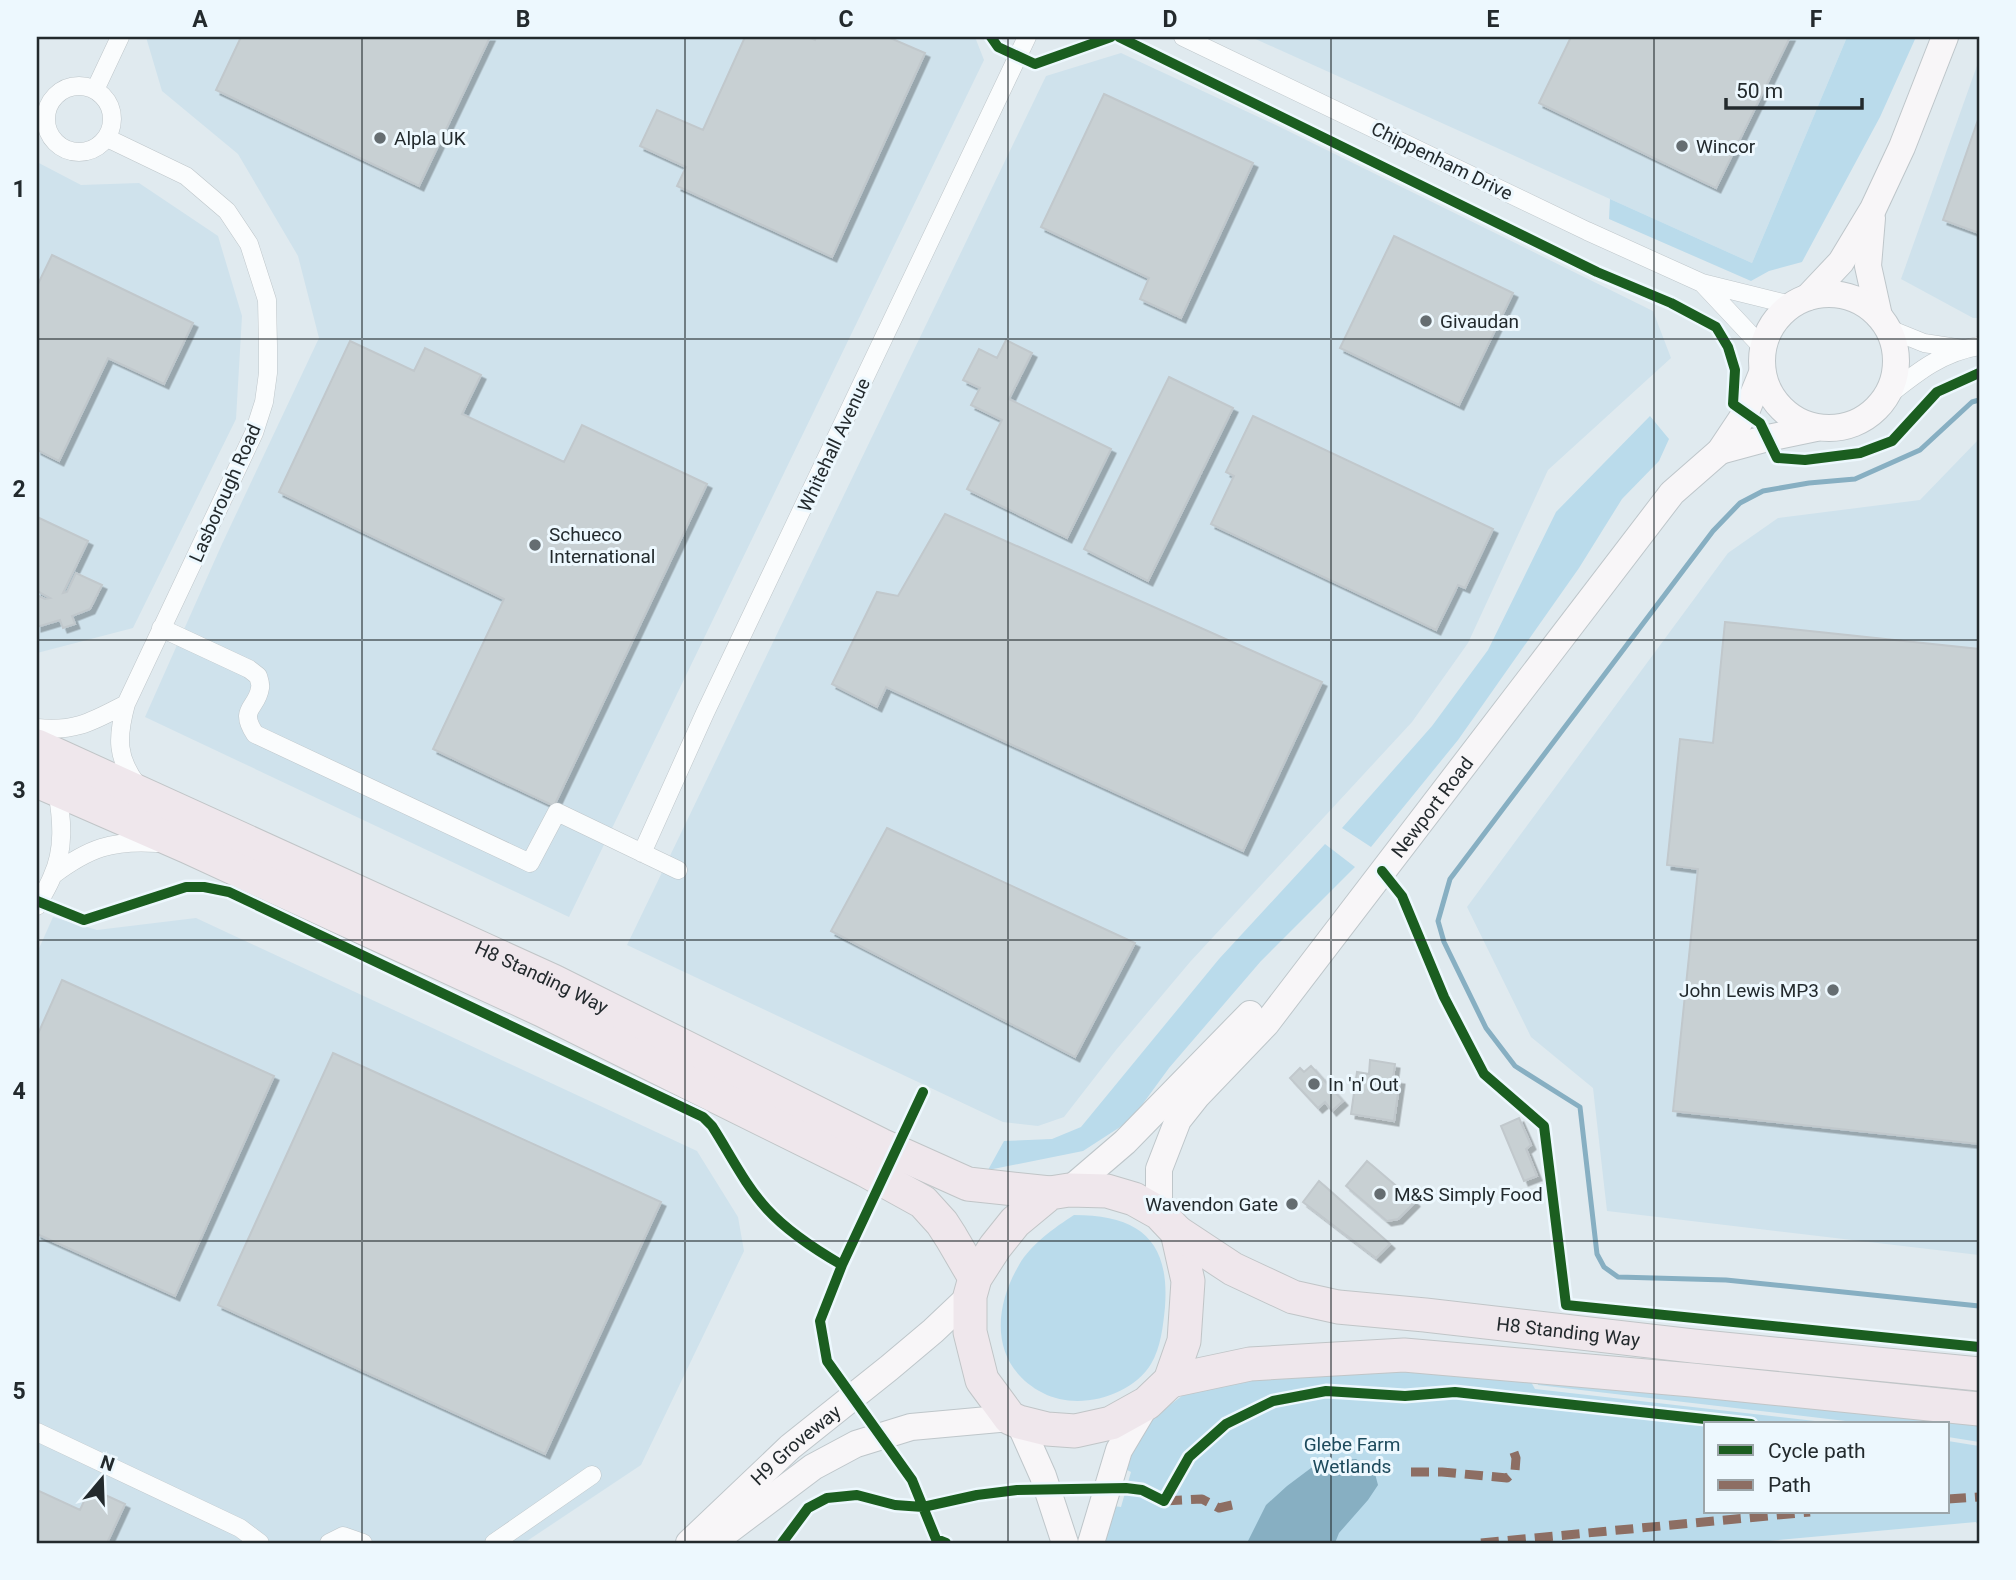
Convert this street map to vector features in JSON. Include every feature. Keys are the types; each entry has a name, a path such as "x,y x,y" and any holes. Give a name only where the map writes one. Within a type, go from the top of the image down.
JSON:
{"highway":[{"name":"H8 Standing Way","path":"37,746 553,981 873,1157 943,1223 972,1287"},
{"name":"H8 Standing Way","path":"47,785 873,1157 919,1162 968,1184 1060,1192"},
{"path":"1107,1191 1134,1199 1168,1223 1188,1281 1184,1341 1170,1381 1147,1403 1111,1423 1075,1431 1046,1429 1014,1420 982,1380 970,1332 972,1287 995,1247 1015,1222 1060,1192 1107,1191"},
{"name":"H8 Standing Way","path":"1168,1223 1233,1269 1293,1297 1338,1307 1979,1374"},
{"name":"H8 Standing Way","path":"1170,1381 1250,1364 1404,1355 1979,1409"}],"street":[{"path":"95,90 120,37"},
{"name":"Whitehall Avenue","path":"634,849 705,713 1027,37"},
{"name":"Chippenham Drive","path":"1183,37 1702,283 1800,301"},
{"path":"1873,209 1868,266 1883,322 1894,345 1894,381 1873,413 1856,423 1836,428 1816,428 1797,421 1781,409 1768,393 1762,373 1762,347 1768,331 1778,317 1800,301 1841,262 1873,209 1902,147 1945,37"},
{"path":"74,86 86,86 95,90 104,97 110,111 112,119 107,138 90,151 71,152 59,146 48,133 43,102 74,86"},
{"name":"Lasborough Road","path":"107,138 186,177 227,211 249,244 267,300 268,373 264,402 254,433 126,704 121,722 120,750 130,775 147,795"},
{"name":"Chippenham Drive","path":"1702,283 1762,347"},
{"path":"1800,301 1827,294 1846,296 1864,304 1883,322 1924,343 1971,348"},
{"path":"1886,397 1922,369 1971,348"},
{"name":"Newport Road","path":"1168,1223 1159,1169 1178,1120 1197,1096 1266,1024 1672,493 1720,452 1746,412 1762,373"},
{"name":"Newport Road","path":"1720,452 1816,428"},
{"path":"161,628 249,669 258,676 260,688 249,711 249,723 256,734 530,863 557,812 678,870"},
{"path":"37,728 57,730 83,725 126,704"},
{"path":"37,906 53,875 62,839 62,821 47,785"},
{"path":"53,875 94,849 120,843 149,842 188,847"},
{"path":"1060,1192 1125,1142 1247,1017 1382,871"},
{"name":"H9 Groveway","path":"689,1543 790,1447 933,1331 972,1287"},
{"path":"1091,1543 1119,1450 1147,1403"},
{"path":"1014,1420 1042,1476 1065,1543"},
{"name":"H9 Groveway","path":"712,1543 813,1468 856,1444 911,1427 1014,1420"},
{"path":"37,1432 240,1528 260,1543"},
{"path":"494,1543 592,1475"},
{"path":"329,1543 343,1536 363,1543"}],"shaded area":[{"path":"146,37 975,37 984,60 569,917 145,717 222,544 319,338 298,256 238,154 162,91"},
{"path":"1251,37 1847,37 1752,263"},
{"path":"1121,53 1278,126 1653,311 1671,358 1548,470 1468,643 1412,722 1190,962 1064,1117 1038,1126 1003,1122 627,945 1046,76"},
{"path":"1979,60 1979,318 1973,318 1901,279"},
{"path":"37,162 81,185 139,183 218,236 242,316 236,419 133,628 37,653"},
{"path":"1979,439 1979,1255 1607,1211 1593,1088 1531,1037 1467,907 1728,553 1778,518 1920,500"},
{"path":"53,917 97,930 196,918 697,1151 738,1217 744,1251 641,1465 524,1543 37,1543 37,953"},
{"path":"1356,1459 1374,1470 1378,1485 1339,1533 1335,1543 1247,1543 1266,1505 1287,1486 1311,1468 1335,1460"}],"green space":[{"path":"1847,37 1916,37 1880,117 1802,262 1769,271 1751,281 1609,219 1610,199 1752,263"},
{"path":"1650,416 1669,439 1659,461 1622,499 1579,568 1458,740 1371,847 1342,828 1432,726 1488,650 1556,512"},
{"path":"1325,844 1355,867 1261,961 1169,1068 1131,1120 1083,1151 988,1170 1004,1141 1052,1139 1081,1127 1219,959"},
{"path":"1074,1215 1116,1220 1133,1226 1146,1236 1156,1248 1162,1264 1165,1307 1157,1351 1142,1375 1130,1385 1102,1398 1071,1401 1043,1393 1026,1382 1014,1368 1005,1353 1001,1319 1010,1283 1024,1257 1036,1243"},
{"name":"Glebe Farm Wetlands","path":"1297,1369 1526,1373 1535,1389 1824,1422 1704,1422 1704,1514 1950,1514 1950,1441 1979,1446 1979,1527 1976,1522 1746,1543 1098,1543 1106,1505 1121,1507 1131,1472 1121,1467 1153,1418 1183,1395"},
{"path":"1537,1374 1979,1417 1979,1442 1950,1437 1950,1422 1854,1422 1538,1385"}],"building":[{"name":"Alpla UK","path":"241,37 490,37 419,186 216,90"},
{"path":"745,37 808,37 815,40 816,37 888,37 925,53 832,257 677,186 686,167 640,146 657,110 703,130"},
{"name":"Wincor","path":"1571,37 1790,37 1716,188 1539,103"},
{"path":"1104,94 1253,163 1181,318 1140,299 1149,278 1041,227"},
{"path":"1979,117 1979,233 1943,220"},
{"name":"Givaudan","path":"1394,236 1513,293 1459,405 1340,348"},
{"path":"52,255 193,323 164,384 108,358 59,461 37,450 37,286"},
{"path":"1006,340 1032,353 1009,399 1111,449 1067,538 967,489 1002,420 971,405 980,388 963,380 979,349 997,358"},
{"name":"Schueco International","path":"350,341 414,371 425,348 481,375 462,414 564,462 582,425 707,484 554,806 433,749 504,599 279,492"},
{"path":"1169,377 1233,408 1148,581 1084,549"},
{"path":"1253,416 1493,529 1465,588 1458,585 1436,630 1211,524 1234,476 1226,472"},
{"path":"945,514 1322,682 1243,851 886,687 877,707 832,684 877,592 898,596"},
{"path":"37,517 88,541 63,593 67,592 76,573 102,585 90,609 72,616 75,624 63,628 60,620 37,627 37,595 50,598 37,591"},
{"name":"John Lewis MP3","path":"1725,622 1979,649 1979,1144 1673,1111 1698,869 1667,865 1680,739 1713,743"},
{"path":"887,828 1135,943 1075,1057 831,931"},
{"path":"62,980 274,1076 175,1296 37,1234 37,1036"},
{"path":"333,1053 661,1202 545,1454 218,1305"},
{"path":"1370,1060 1395,1064 1393,1079 1400,1080 1394,1121 1351,1114 1357,1072 1369,1074"},
{"path":"1311,1066 1343,1101 1332,1111 1325,1102 1318,1108 1290,1078 1300,1068 1304,1072"},
{"path":"1519,1118 1531,1145 1526,1149 1537,1176 1524,1181 1501,1126"},
{"name":"M&S Simply Food","path":"1367,1161 1415,1202 1398,1219 1387,1221 1346,1186"},
{"path":"1319,1181 1390,1244 1376,1258 1303,1202"},
{"path":"90,1488 125,1504 107,1543 37,1543 37,1490 80,1510"}],"waterway":[{"path":"1979,400 1972,402 1920,450 1855,479 1763,491 1740,503 1713,531 1450,879 1438,921 1444,942 1486,1028 1515,1066 1580,1107 1597,1254 1604,1267 1618,1277 1726,1280 1979,1306"}],"marked path":[{"path":"1411,1472 1507,1478 1515,1471 1516,1458 1512,1447"},
{"path":"1950,1499 1979,1497"},
{"path":"1164,1501 1202,1499 1219,1508 1232,1505"},
{"path":"1481,1543 1789,1514"}],"cycle path":[{"path":"991,37 998,47 1035,64 1111,37"},
{"path":"1119,37 1597,272 1671,303 1716,327 1728,347 1735,370 1733,404 1760,423 1777,458 1805,460 1860,453 1892,441 1937,392 1979,373"},
{"path":"1382,871 1402,896 1444,997 1484,1074 1544,1126 1566,1305 1979,1347"},
{"path":"37,901 84,920 186,887 229,892 703,1117 712,1126 745,1180 767,1209 803,1240 842,1265"},
{"path":"923,1092 842,1265 820,1321 827,1361 912,1480 936,1539 946,1543"},
{"path":"782,1543 808,1508 827,1498 857,1495 895,1505 923,1507 977,1495 1017,1490 1126,1488 1142,1490 1164,1501 1189,1457 1226,1424 1273,1401 1326,1391 1405,1396 1455,1392 1732,1422"}],"place":[{"name":"Alpla UK","path":"380,138"},
{"name":"Wincor","path":"1682,146"},
{"name":"Givaudan","path":"1426,321"},
{"name":"Schueco International","path":"535,545"},
{"name":"John Lewis MP3","path":"1833,990"},
{"name":"In 'n' Out","path":"1314,1084"},
{"name":"M&S Simply Food","path":"1380,1194"},
{"name":"Wavendon Gate","path":"1292,1204"}]}
